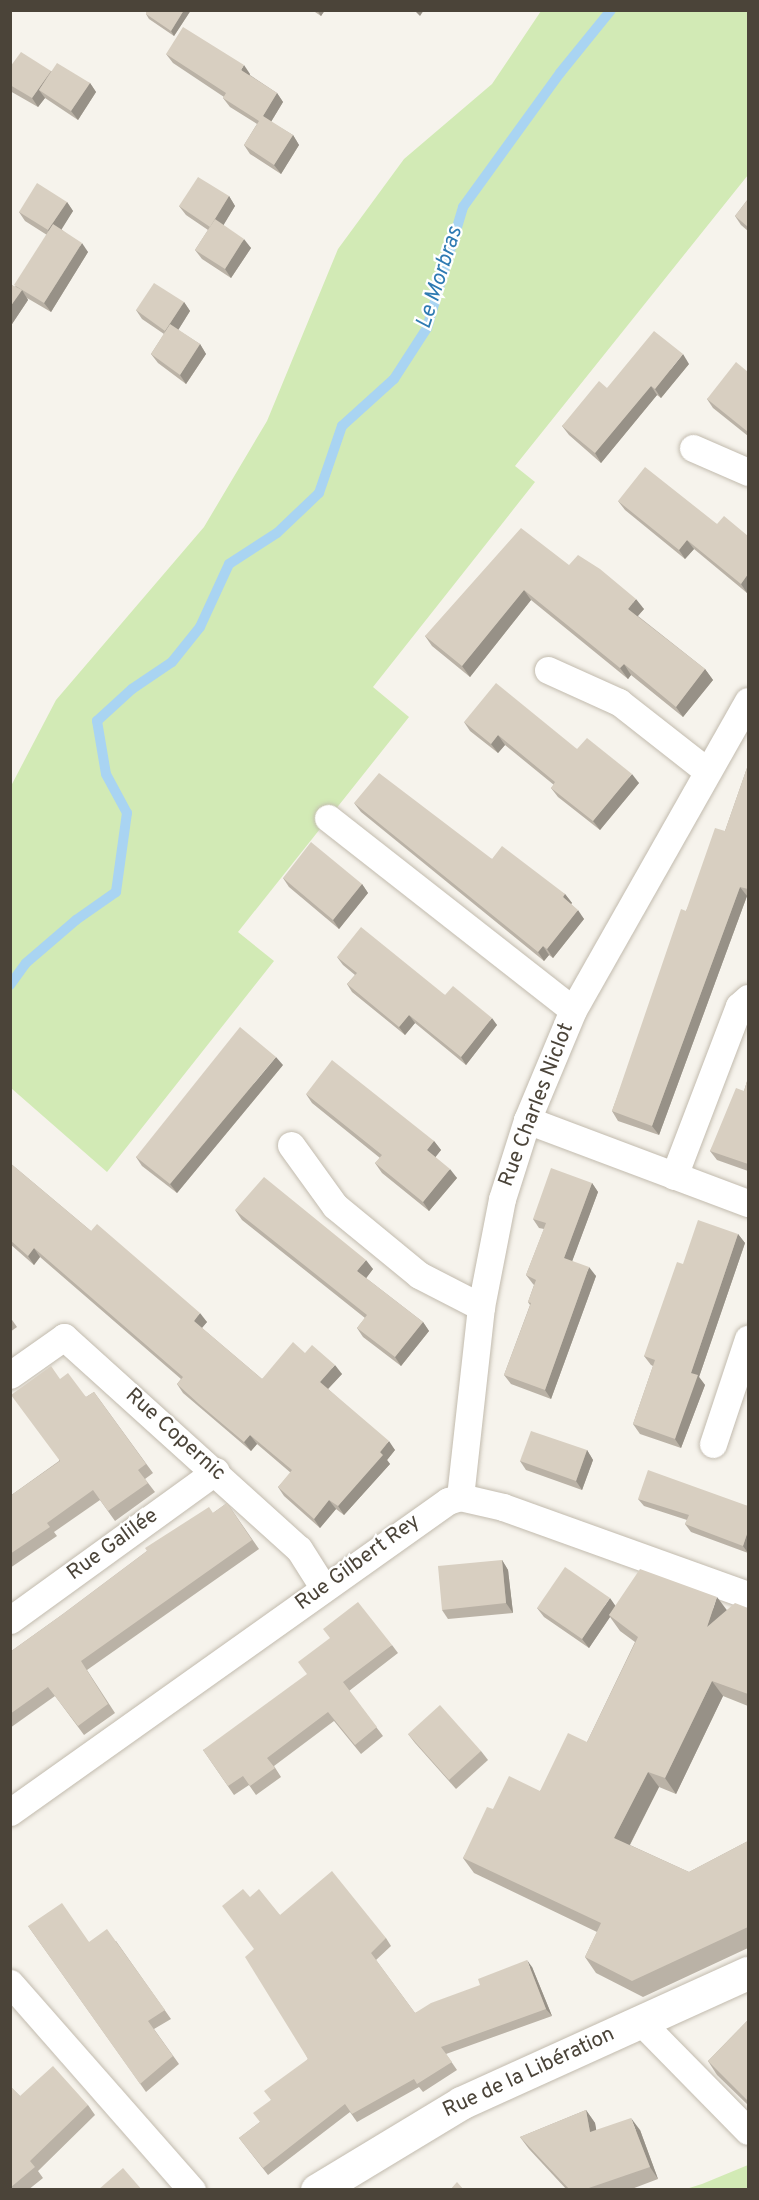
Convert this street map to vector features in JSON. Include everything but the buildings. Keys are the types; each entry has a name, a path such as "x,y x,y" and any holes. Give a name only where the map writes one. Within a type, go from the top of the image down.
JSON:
{"street":[{"path":"693,448 748,472"},
{"path":"548,670 619,702 707,771"},
{"name":"Rue Charles Niclot","path":"460,1497 481,1307 502,1199 527,1120 573,1010 748,701"},
{"name":"Rue Charles Niclot","path":"328,818 573,1010"},
{"path":"674,1176 739,1006 748,998"},
{"path":"527,1120 748,1203"},
{"path":"291,1145 335,1206 419,1275 481,1307"},
{"name":"Rue Copernic","path":"10,1375 64,1337 216,1471 299,1549 323,1587"},
{"path":"713,1444 748,1339"},
{"name":"Rue Galilée","path":"10,1620 216,1471"},
{"path":"460,1497 503,1507 748,1595"},
{"name":"Rue Gilbert Rey","path":"10,1812 438,1505 460,1497"},
{"name":"Rue de la Libération","path":"317,2190 461,2103 748,1973"},
{"path":"10,1983 192,2190"},
{"path":"640,2021 748,2131"}],"green space":[{"path":"541,11 748,11 748,175 515,466 535,482 373,687 409,717 238,932 274,961 107,1172 11,1088 11,786 56,700 204,527 267,421 338,249 404,159 492,84"},
{"path":"748,2165 748,2189 686,2189 702,2184"}],"waterway":[{"name":"Le Morbras","path":"10,985 26,963 76,920 116,892 127,813 106,774 97,721 132,689 172,662 200,627 229,564 277,533 319,493 342,426 394,379 427,328 463,207 560,73 611,10"}]}
